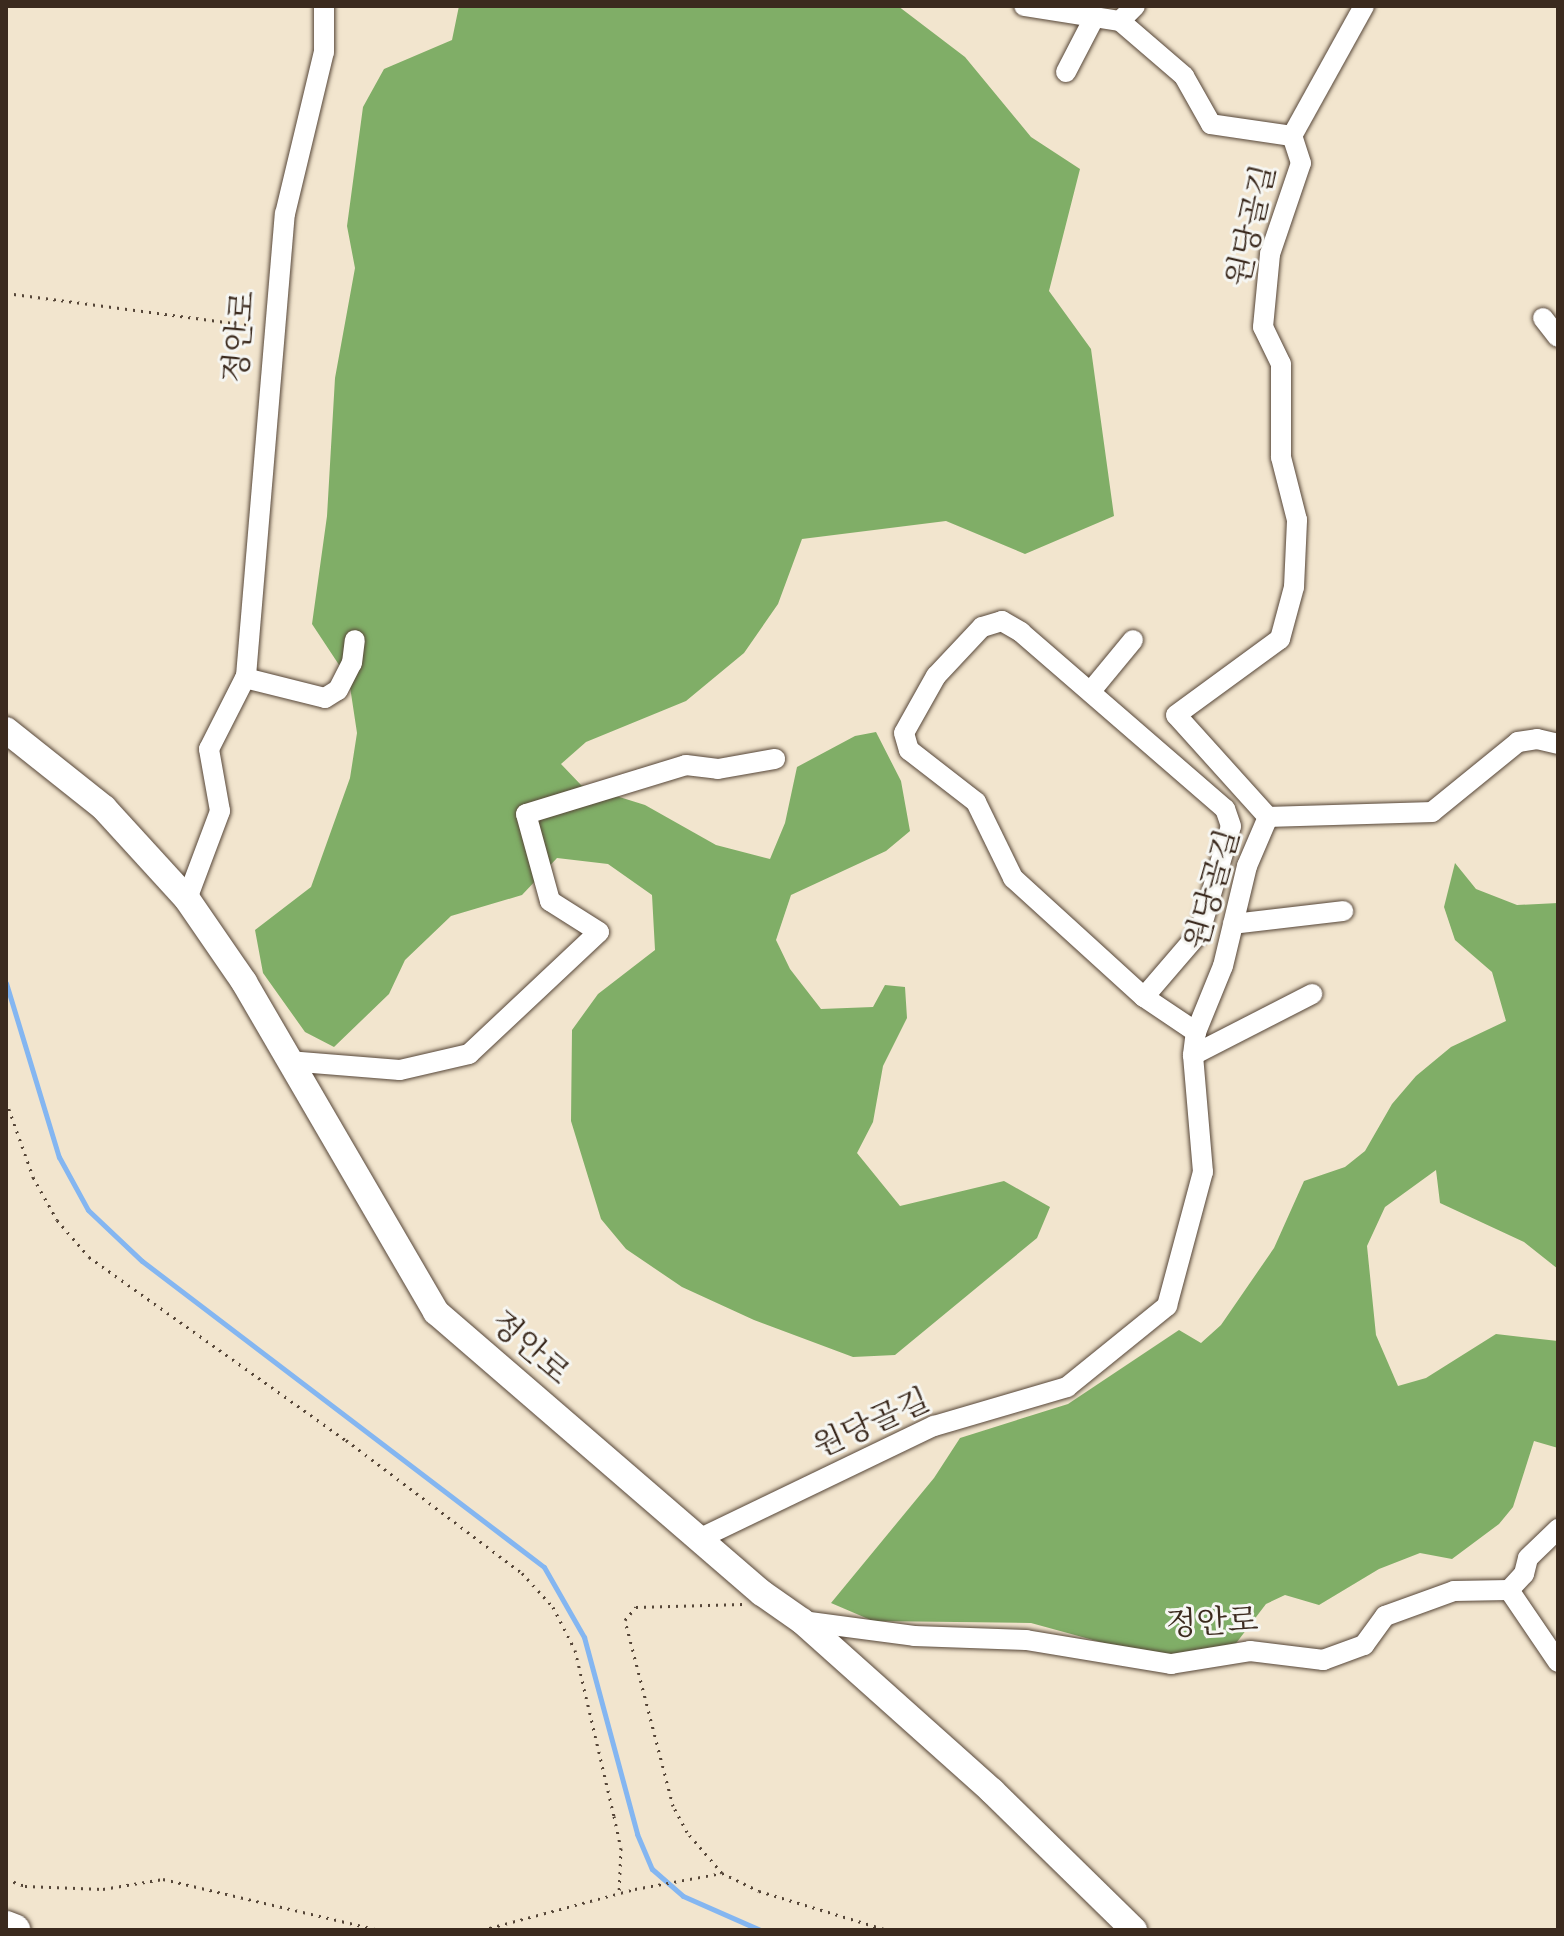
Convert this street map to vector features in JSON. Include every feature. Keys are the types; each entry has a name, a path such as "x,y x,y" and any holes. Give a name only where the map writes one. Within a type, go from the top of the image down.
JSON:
{"main road":[{"path":"6,1927 14,1930"}],"street":[{"name":"정안로","path":"187,899 220,811 209,749 245,678 285,214 324,52 324,6"},
{"path":"1024,6 1120,21 1135,6"},
{"path":"1292,136 1364,6"},
{"path":"1066,72 1094,18"},
{"name":"원당골길","path":"701,1538 934,1426 1067,1387 1167,1306 1203,1172 1193,1055 1196,1032 1223,966 1247,866 1268,817 1176,715 1280,639 1294,587 1297,520 1281,457 1281,364 1263,327 1270,254 1301,163 1292,136 1211,124 1184,76 1120,21"},
{"path":"1543,318 1558,337"},
{"path":"1144,997 1200,932 1231,826 1225,809 1091,691 1002,621 982,627 936,676 904,733 909,750 976,802 1013,878 1144,997 1196,1032"},
{"path":"245,678 325,698 345,677 355,640"},
{"path":"1091,691 1133,640"},
{"name":"정안로","path":"6,730 104,808 187,899 244,982 436,1312 762,1593 802,1621 992,1791 1134,1930"},
{"path":"1268,817 1432,812 1518,742 1537,739 1558,744"},
{"path":"288,1061 400,1070 469,1054 599,932 550,901 526,814 686,765 718,769 775,759"},
{"path":"1233,924 1343,911"},
{"path":"1193,1055 1312,994"},
{"path":"1558,1529 1528,1558 1524,1574 1509,1590 1558,1662"},
{"name":"정안로","path":"802,1621 914,1636 1026,1640 1171,1664 1250,1651 1323,1660 1364,1645 1385,1616 1454,1591 1509,1590"}],"path":[{"path":"6,293 276,328"},
{"path":"6,1101 33,1177 57,1220 89,1257 346,1440 522,1573 553,1607 575,1650 614,1816 621,1848 619,1893"},
{"path":"762,1593 749,1603 714,1608 636,1607 625,1620 673,1806 687,1832 722,1873 759,1891 887,1930"},
{"path":"482,1930 635,1889 722,1873"},
{"path":"6,1879 25,1886 103,1889 163,1879 379,1930"}],"green space":[{"path":"459,6 898,6 965,57 1031,137 1080,169 1049,291 1091,349 1114,516 1025,554 946,521 802,539 778,604 744,653 686,701 586,742 561,764 581,785 645,805 716,845 770,859 785,823 797,767 855,736 876,732 901,781 910,831 886,851 791,895 776,940 790,969 821,1009 873,1007 885,985 905,987 907,1018 883,1066 873,1122 857,1153 900,1206 1004,1181 1050,1207 1037,1238 895,1355 853,1357 754,1320 682,1287 626,1249 601,1219 571,1121 572,1030 598,994 655,950 652,895 608,864 557,858 522,895 451,916 405,960 389,994 334,1047 305,1032 263,973 255,930 311,887 350,778 357,733 349,680 312,624 327,516 335,378 355,268 347,226 363,107 384,69 452,40"},
{"path":"1455,863 1476,889 1517,905 1558,903 1558,1269 1524,1242 1440,1203 1436,1170 1385,1207 1367,1246 1376,1335 1398,1386 1426,1378 1496,1334 1558,1341 1558,1448 1534,1441 1513,1507 1499,1524 1452,1559 1420,1553 1379,1569 1319,1605 1285,1595 1266,1604 1224,1659 1166,1660 1031,1623 873,1621 831,1603 934,1478 960,1438 1068,1404 1179,1330 1201,1343 1221,1325 1274,1248 1304,1181 1345,1167 1365,1151 1392,1104 1416,1076 1451,1047 1506,1021 1492,972 1455,940 1444,907"}],"waterway":[{"path":"6,983 59,1157 88,1210 142,1261 544,1567 584,1637 637,1834 652,1869 683,1896 760,1930"}]}
